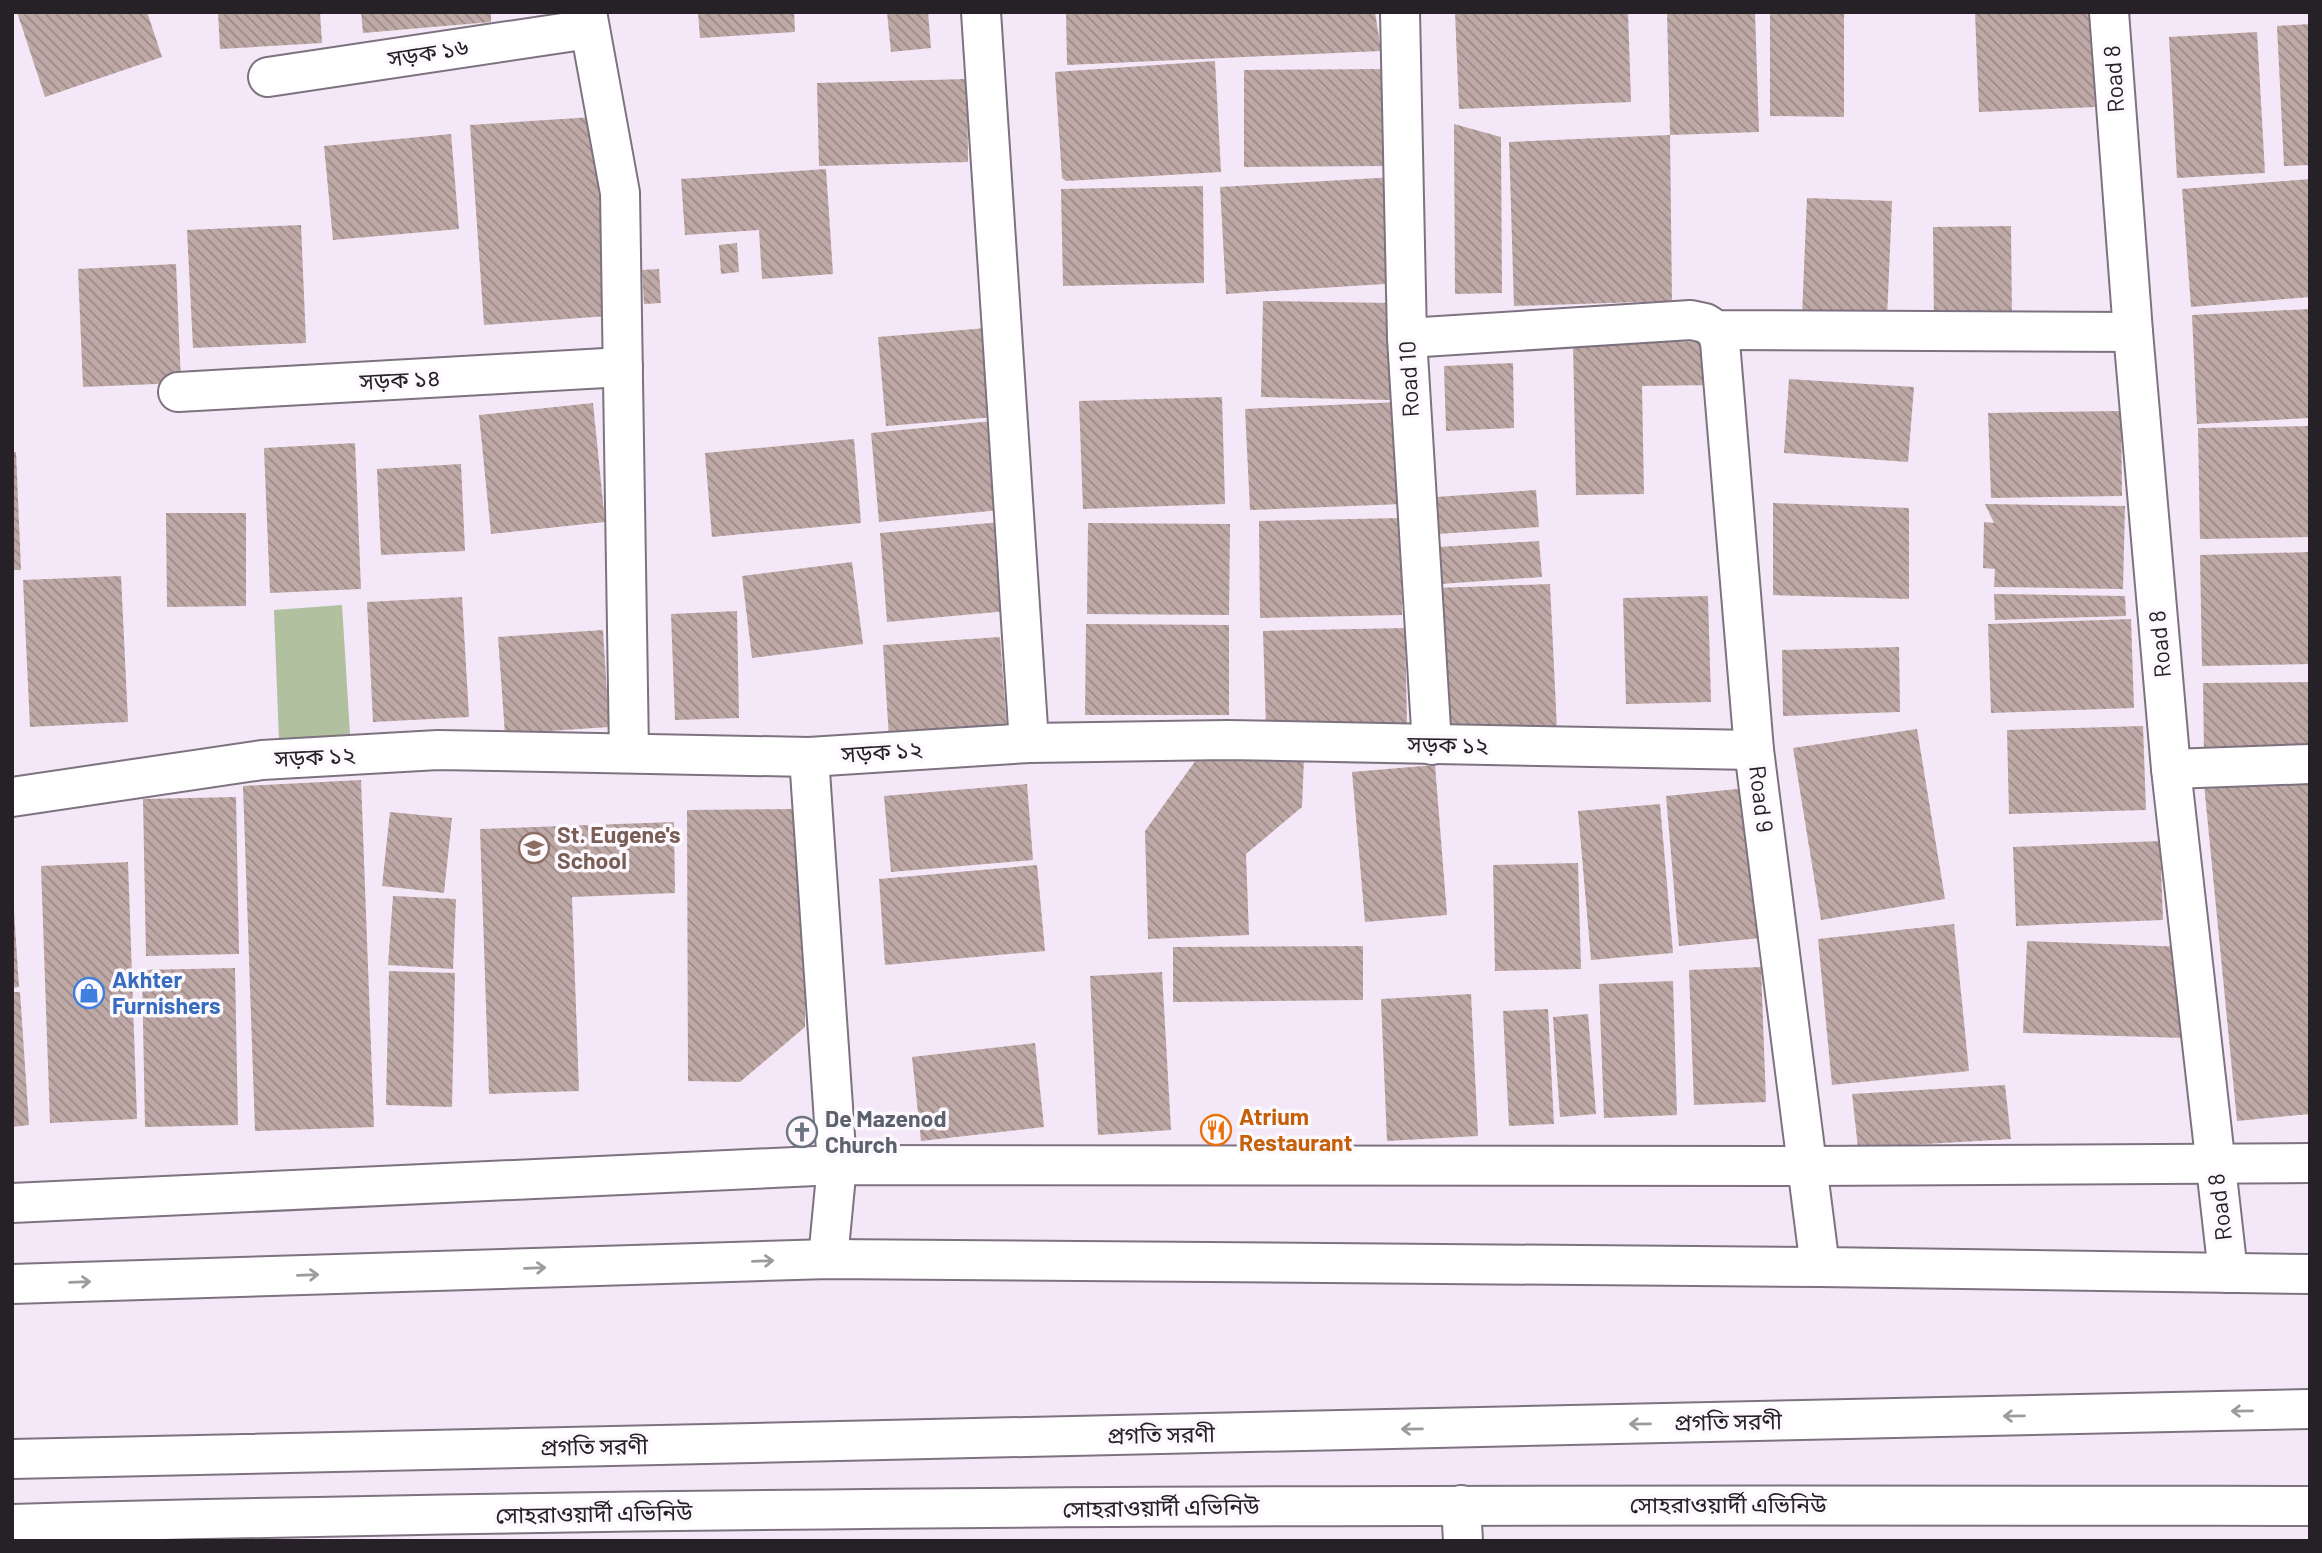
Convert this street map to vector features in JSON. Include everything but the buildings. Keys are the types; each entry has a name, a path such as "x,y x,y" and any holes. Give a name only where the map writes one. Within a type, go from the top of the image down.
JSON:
{"street":[{"path":"981,12 1029,743"},
{"name":"Road 10","path":"1400,12 1407,338 1432,745"},
{"name":"Road 8","path":"2109,12 2133,332 2171,769 2228,1273"},
{"path":"588,21 620,193 629,752"},
{"name":"সড়ক ১৬","path":"268,77 588,21"},
{"path":"1407,338 1691,320 1705,323 1716,330 2133,332"},
{"name":"Road 9","path":"1716,330 1720,341 1754,750 1820,1267"},
{"name":"সড়ক ১৪","path":"178,392 623,367"},
{"name":"সড়ক ১২","path":"12,797 262,760 438,750 809,757 1029,743 1227,740 1754,750"},
{"path":"809,757 837,1165 828,1259"},
{"path":"2171,769 2310,764"},
{"path":"12,1203 837,1165 1808,1166 2310,1163"},
{"path":"12,1284 828,1259 2310,1274"},
{"name":"প্রগতি সরণী","path":"12,1459 2310,1409"},
{"name":"সোহরাওয়ার্দী এভিনিউ","path":"12,1524 289,1517 1462,1523 2310,1506"}],"green space":[{"path":"342,605 350,734 279,741 274,610"}],"place":[{"name":"St. Eugene's School","path":"534,848"},
{"name":"Akhter Furnishers","path":"89,993"},
{"name":"Atrium Restaurant","path":"1216,1130"},
{"name":"De Mazenod Church","path":"802,1132"}]}
